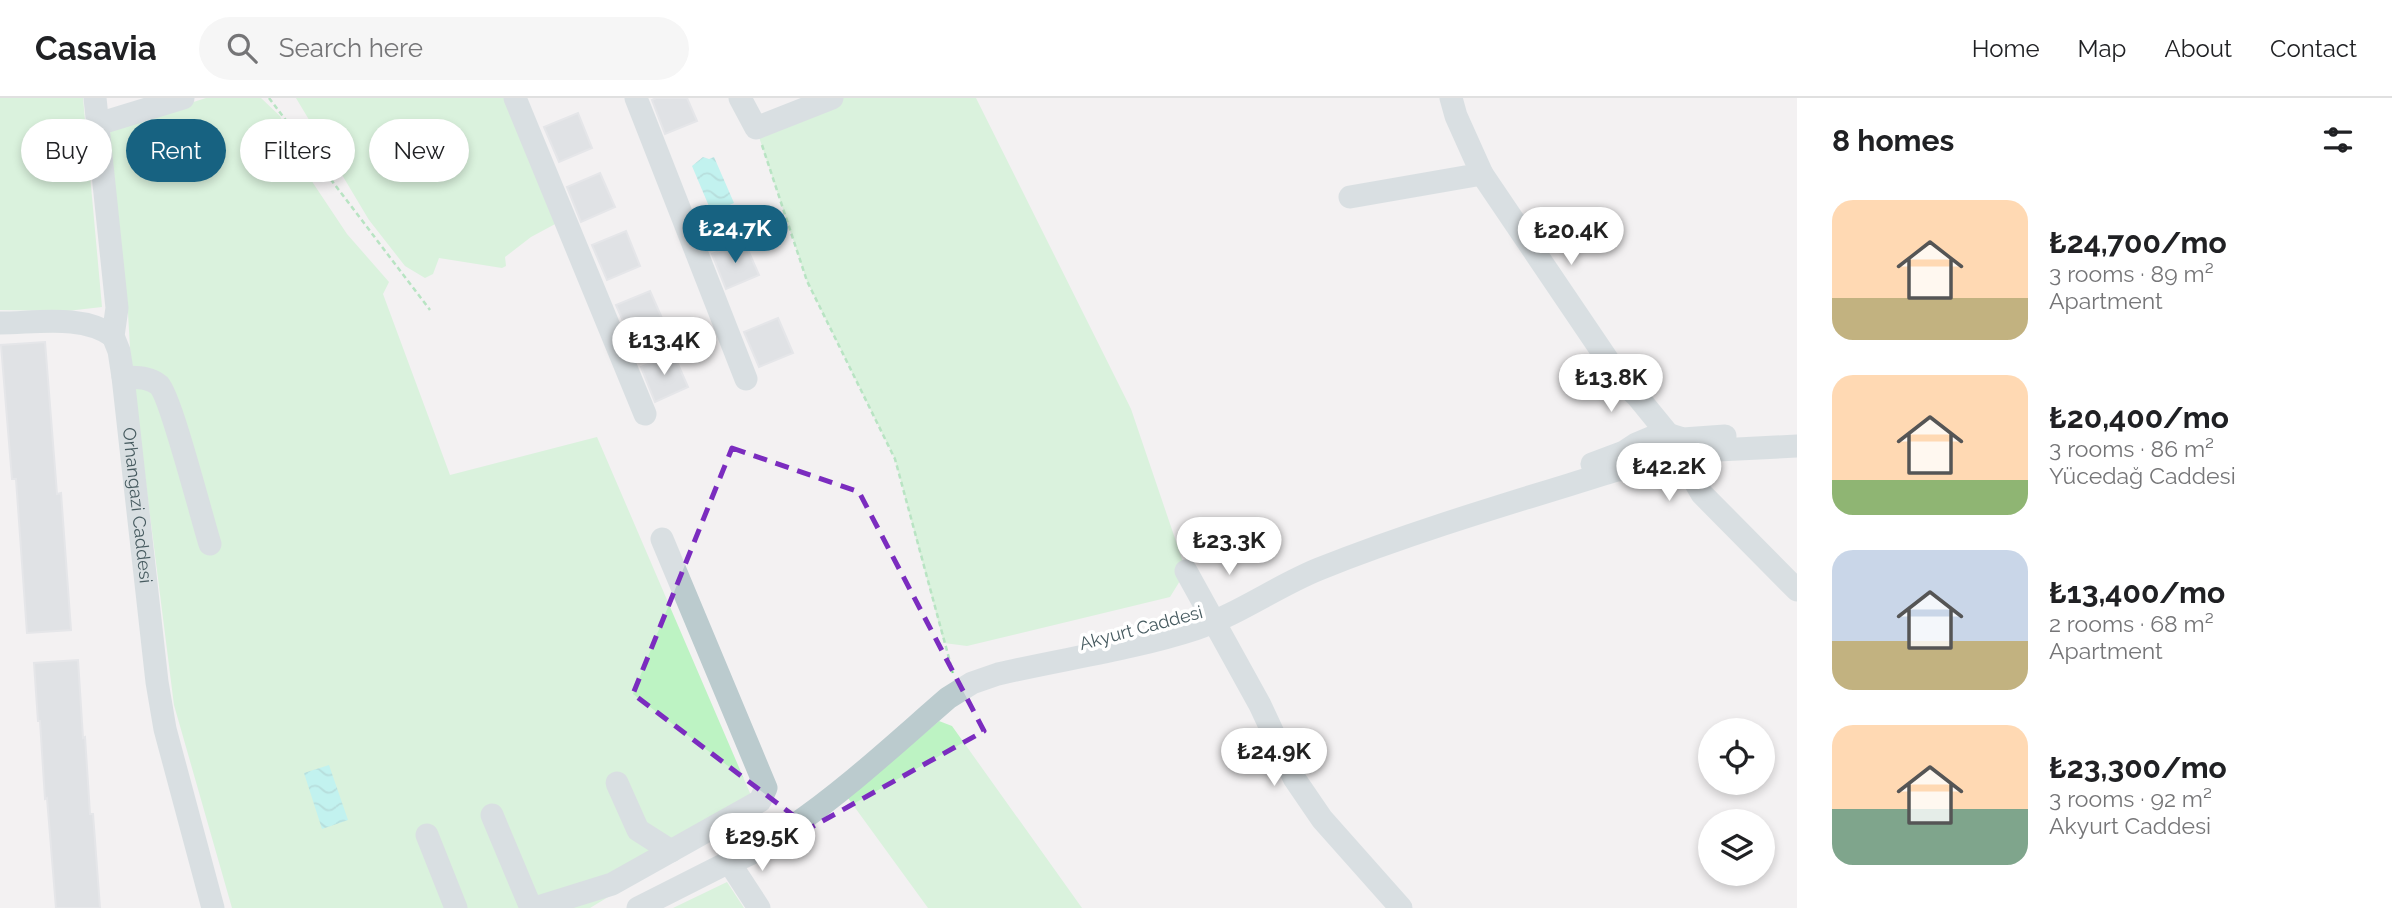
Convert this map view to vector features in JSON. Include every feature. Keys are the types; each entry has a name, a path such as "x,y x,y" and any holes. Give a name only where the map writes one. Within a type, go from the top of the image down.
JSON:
{"street":[{"name":"Orhangazi Caddesi","path":"95,98 97,119"},
{"path":"112,120 183,98"},
{"path":"515,98 645,414"},
{"path":"636,98 746,379"},
{"path":"740,98 756,128 832,98"},
{"path":"1451,98 1456,116 1482,174 1624,384 1679,444 1688,470 1702,494 1797,590"},
{"path":"1350,197 1482,174"},
{"name":"Orhangazi Caddesi","path":"104,182 117,308 113,336 119,351 123,377 160,701 213,908"},
{"path":"0,323 87,324 102,328 113,336"},
{"path":"123,377 149,379 160,386 210,544"},
{"path":"1624,384 1625,394 1638,422 1633,458 1648,469 1702,494"},
{"name":"Akyurt Caddesi","path":"1679,444 1797,433"},
{"name":"Akyurt Caddesi","path":"638,908 729,862 745,858 813,813 959,690 998,674 1180,633 1303,563 1359,540 1602,460 1655,436 1679,444 1718,450 1797,446"},
{"name":"Akyurt Caddesi","path":"729,862 736,851 856,764 955,681 972,672 1018,658 1211,616 1303,575 1430,529 1617,470 1666,469 1679,444"},
{"path":"492,815 533,908 612,884 760,801 766,788 662,539"},
{"path":"1186,570 1260,705 1294,778 1322,818 1401,908"},
{"path":"617,783 638,830 636,871"},
{"path":"638,830 671,851"},
{"path":"427,835 456,908"},
{"path":"729,862 759,908"}],"path":[{"path":"269,98 430,310"},
{"path":"756,128 807,281 895,460 955,681"}],"highlighted area":[{"path":"732,448 859,492 984,731 810,828 633,694"}],"green space":[{"path":"0,98 83,98 85,119 21,119 21,182 91,182 102,307 67,311 0,310"},
{"path":"206,98 261,98 280,116 281,119 240,119 240,182 313,182 347,234 389,282 383,294 450,475 597,437 756,807 590,908 232,908 174,705 111,182 112,128 126,124 126,182 226,182 226,119 140,119"},
{"path":"296,98 505,98 557,223 531,237 505,257 506,266 502,268 439,258 433,274 425,278 405,266 369,220 346,182 355,182 355,119 309,119"},
{"path":"832,98 976,98 1131,409 1186,571 1170,597 967,646 944,643 895,459 807,281 756,128"},
{"path":"939,721 952,726 1082,908 928,908 848,798"},
{"path":"727,882 744,908 673,908"}],"water":[{"path":"703,157 714,157 734,203 727,206 724,212 716,209 711,211 692,166"},
{"path":"329,765 348,820 322,829 304,773"}],"building":[{"path":"687,98 697,121 665,134 652,100"},
{"path":"578,113 592,148 559,162 544,127"},
{"path":"600,173 615,207 581,222 567,187"},
{"path":"626,231 640,266 607,280 592,245"},
{"path":"744,241 759,275 726,289 712,254"},
{"path":"650,291 665,325 631,339 616,305"},
{"path":"778,318 793,353 759,367 744,332"},
{"path":"45,342 57,494 61,493 71,630 27,633 16,479 12,479 1,345"},
{"path":"673,353 688,387 655,402 641,367"},
{"path":"78,660 100,908 56,908 34,663"}]}
